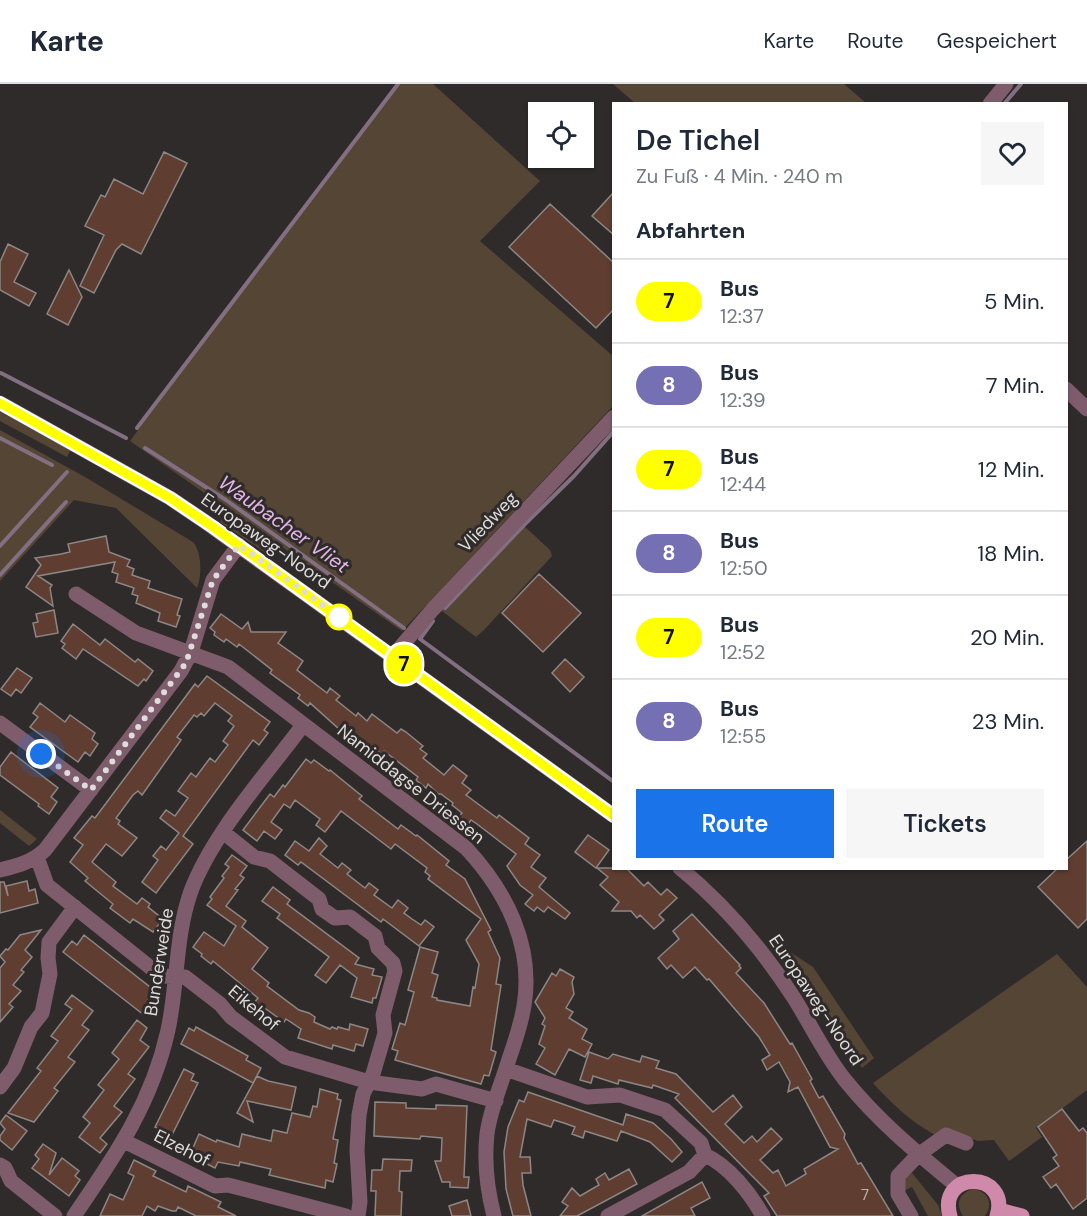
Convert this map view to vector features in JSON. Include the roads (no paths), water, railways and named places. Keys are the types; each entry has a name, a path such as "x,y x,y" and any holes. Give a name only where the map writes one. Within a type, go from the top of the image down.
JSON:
{"main road":[{"path":"950,1216 948,1203 957,1186 975,1180 987,1184 996,1195 998,1213 1022,1216"}],"street":[{"path":"992,102 1006,84"},
{"path":"1068,391 1087,409"},
{"name":"Europaweg-Noord","path":"0,403 170,498 239,545 612,815"},
{"name":"Vliedweg","path":"393,656 456,584 612,419"},
{"path":"0,870 38,857 181,671 191,652 213,580 239,545"},
{"name":"Namiddagse Driessen","path":"76,594 136,633 228,667 466,848 495,882 508,905 516,926 523,951 526,975 524,1005 488,1131 485,1164 494,1216"},
{"path":"0,723 91,790"},
{"name":"Bunderweide","path":"74,1216 124,1141 144,1104 156,1074 167,1031 176,976 179,938 191,892 210,850 303,725"},
{"path":"223,832 254,857 270,861 319,899 322,909 335,918 350,917 375,936 378,948 393,963 395,972 383,1015 385,1033 363,1094 359,1115 357,1150 360,1202 358,1216"},
{"name":"Eikehof","path":"38,857 47,885 161,976 185,977 220,1004 231,1017 285,1057 369,1082 422,1089 436,1084 496,1101"},
{"name":"Europaweg-Noord","path":"682,870 719,904 754,943 789,990 844,1078 890,1129 957,1186"},
{"path":"3,1077 31,1027 42,1013 50,974 49,942 75,907"},
{"path":"506,1069 587,1097 620,1095 665,1110 701,1143 705,1155 716,1160 753,1199 763,1216"},
{"path":"911,1216 898,1194 898,1176 918,1155 946,1135 966,1143"},
{"name":"Elzehof","path":"124,1141 215,1186 228,1185 290,1209 346,1216"},
{"path":"609,1216 689,1172 705,1155"},
{"path":"0,1165 11,1181 56,1216"}],"waterway":[{"path":"137,428 398,84"},
{"name":"Waubacher Vliet","path":"1006,102 1021,84"},
{"name":"Waubacher Vliet","path":"1,373 126,438"},
{"name":"Waubacher Vliet","path":"445,608 574,476 612,433"},
{"path":"0,438 52,465"},
{"name":"Waubacher Vliet","path":"145,448 226,500 404,628"},
{"path":"0,546 67,472"},
{"path":"0,575 66,502"},
{"path":"433,621 420,639 612,781"}]}
